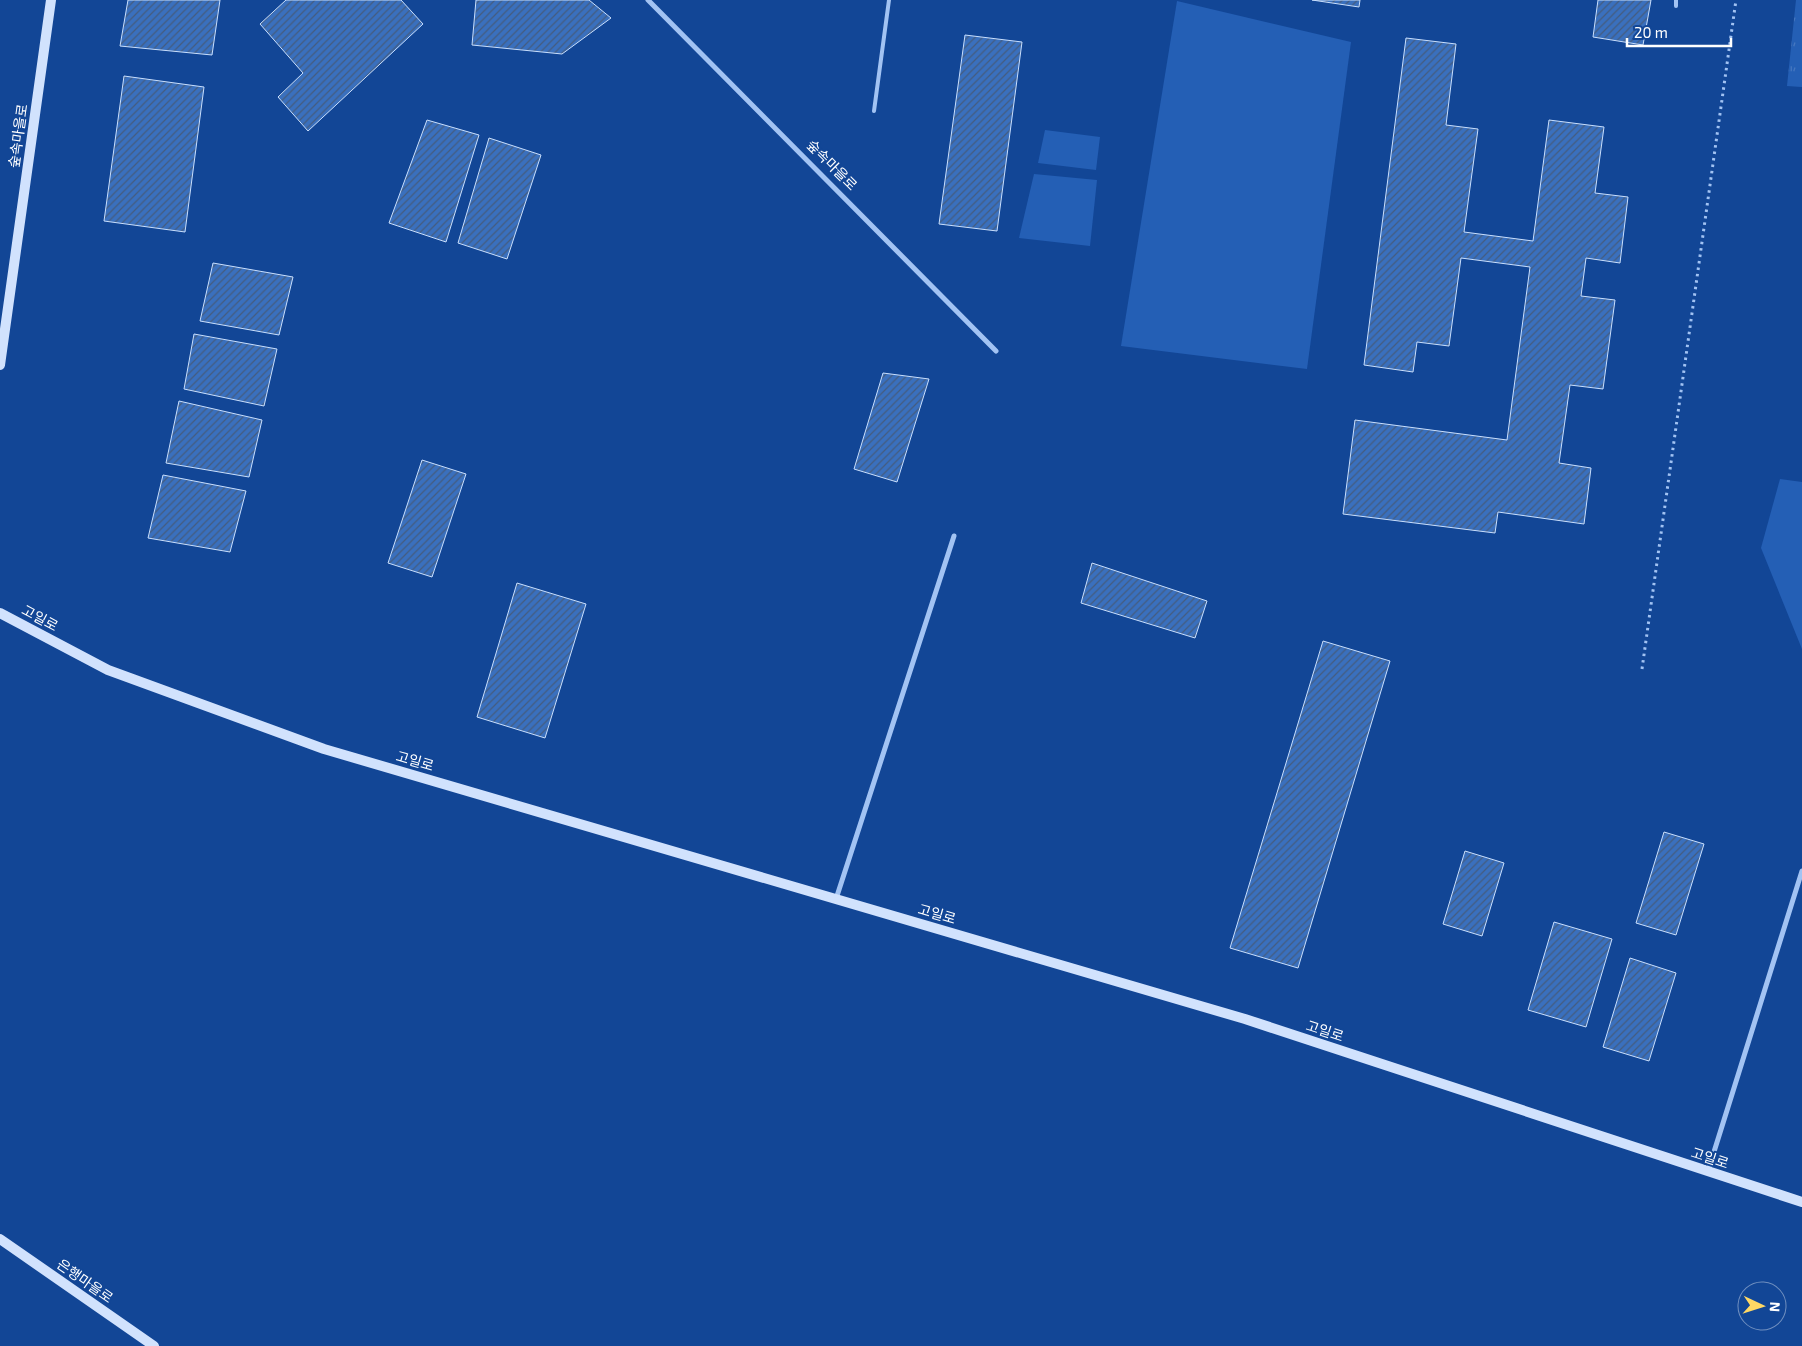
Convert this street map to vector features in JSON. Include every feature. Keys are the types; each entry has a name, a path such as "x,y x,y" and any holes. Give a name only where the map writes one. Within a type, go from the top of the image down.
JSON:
{"main road":[{"name":"숲속마을로","path":"0,365 51,0"},
{"name":"고일로","path":"0,613 108,670 324,749 1244,1019 1802,1202"},
{"name":"은행마을로","path":"0,1239 154,1346"}],"street":[{"name":"숲속마을로","path":"648,0 996,351"},
{"path":"836,899 954,536"},
{"path":"1708,1171 1802,871"}],"lane":[{"path":"874,111 889,0"},
{"path":"1676,0 1676,6"}],"path":[{"path":"1642,669 1736,0"}],"green space":[{"path":"1796,0 1802,0 1802,87 1787,86"},
{"path":"1177,1 1351,42 1307,369 1121,346"},
{"path":"1045,130 1100,137 1096,170 1038,163"},
{"path":"1034,174 1097,180 1090,246 1019,238"},
{"path":"1780,479 1802,482 1802,649 1761,548"}],"building":[{"path":"128,0 220,0 212,55 120,46"},
{"path":"286,0 401,0 423,24 308,131 278,97 303,73 260,24"},
{"path":"476,0 589,0 611,18 562,54 472,45"},
{"path":"1312,0 1360,0 1359,7"},
{"path":"1598,0 1651,0 1643,45 1593,37"},
{"path":"965,35 1022,42 997,231 939,224"},
{"path":"1406,38 1456,44 1446,125 1478,129 1464,232 1533,241 1549,120 1604,127 1595,193 1628,197 1620,263 1586,258 1581,296 1615,300 1603,389 1570,385 1559,463 1591,468 1584,524 1498,512 1495,533 1343,514 1355,420 1507,440 1530,267 1461,258 1449,346 1417,342 1413,372 1364,365"},
{"path":"124,76 204,87 185,232 104,221"},
{"path":"427,120 479,135 446,242 389,223"},
{"path":"489,138 541,155 507,259 458,243"},
{"path":"213,263 293,277 279,335 200,321"},
{"path":"194,334 277,349 264,406 184,389"},
{"path":"883,373 929,379 897,482 854,469"},
{"path":"179,401 262,420 249,477 166,463"},
{"path":"422,460 466,474 432,577 388,563"},
{"path":"163,475 246,491 230,552 148,538"},
{"path":"1092,563 1207,601 1195,638 1081,603"},
{"path":"517,583 586,604 545,738 477,717"},
{"path":"1323,641 1390,661 1298,968 1230,948"},
{"path":"1664,832 1704,844 1676,935 1636,923"},
{"path":"1465,851 1504,863 1482,936 1443,924"},
{"path":"1554,922 1612,939 1586,1027 1528,1010"},
{"path":"1630,958 1676,973 1649,1061 1603,1047"}]}
